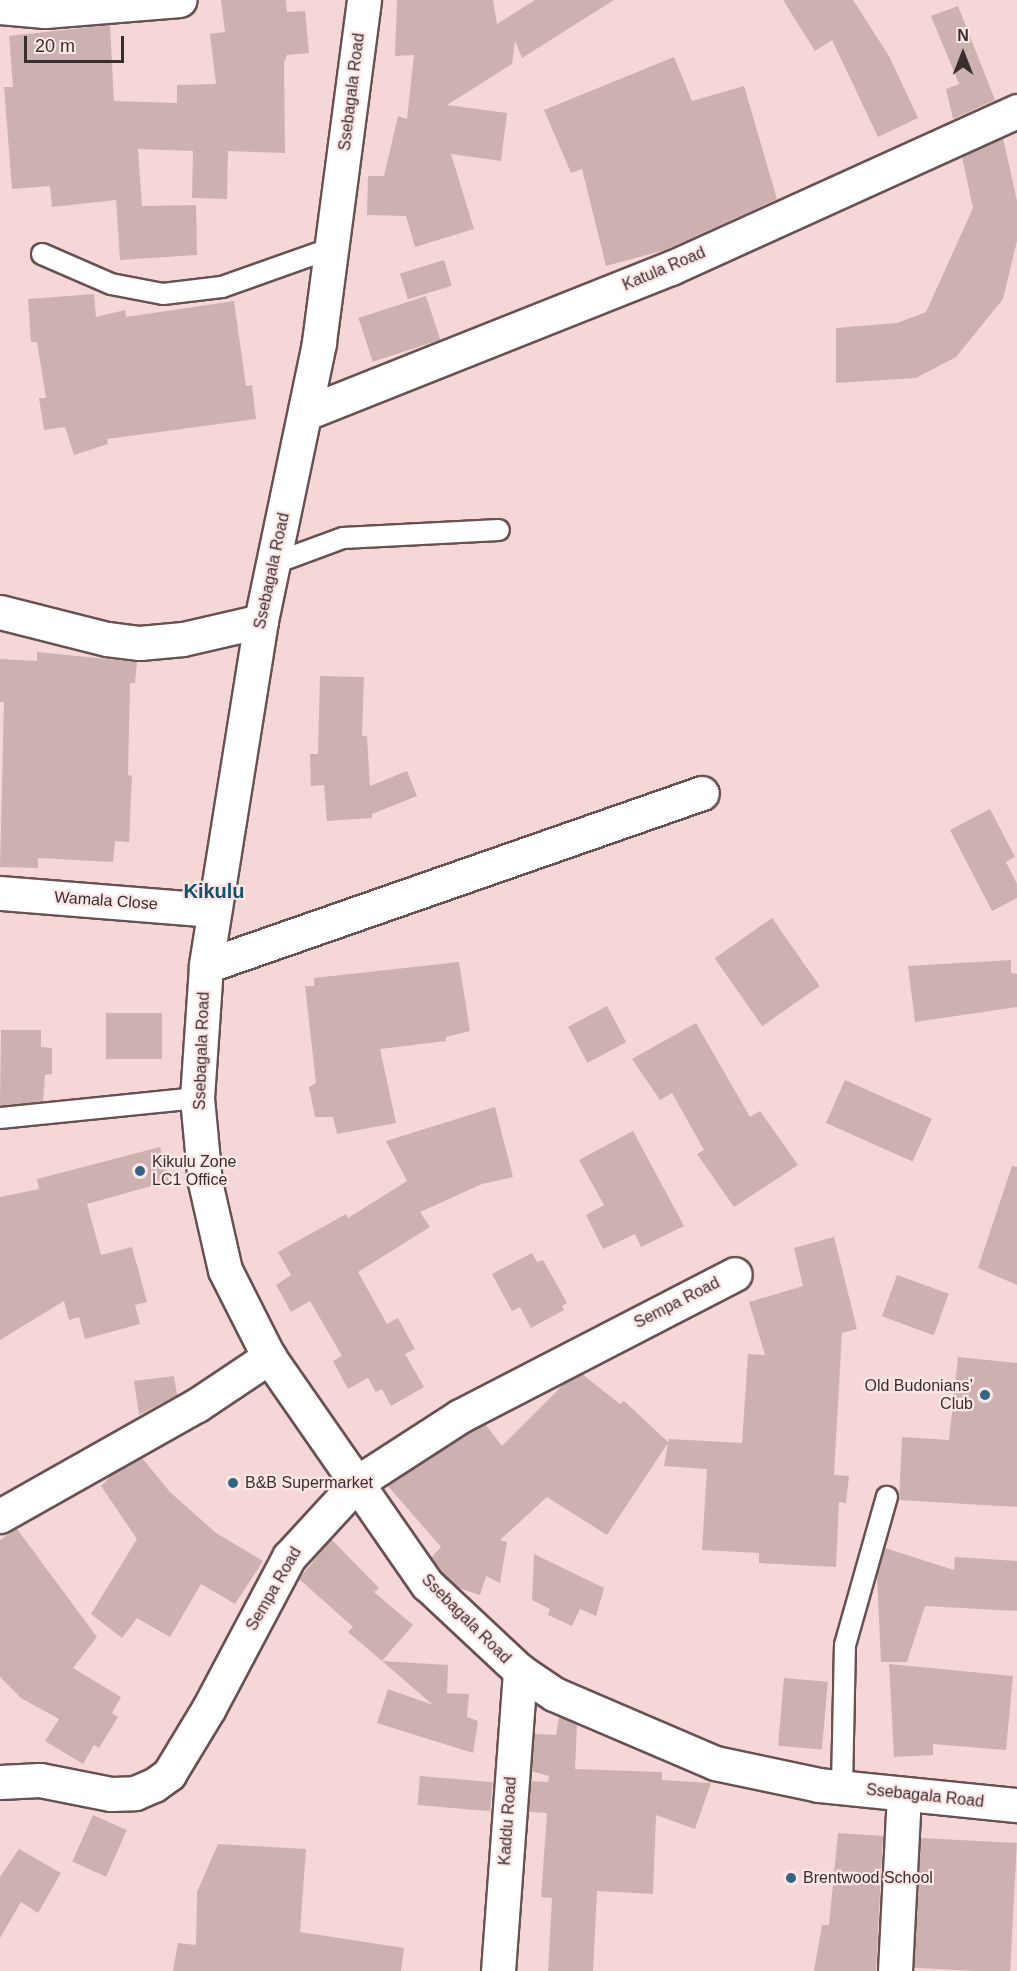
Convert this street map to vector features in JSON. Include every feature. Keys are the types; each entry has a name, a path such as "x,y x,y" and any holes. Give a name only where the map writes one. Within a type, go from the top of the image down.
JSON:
{"street":[{"path":"0,7 45,10 180,0"},
{"name":"Ssebagala Road","path":"364,0 332,248 306,413 261,621 212,910 197,1098 205,1182 225,1270 269,1357 427,1584 520,1671 554,1694 715,1763 842,1788 1017,1805"},
{"name":"Katula Road","path":"306,413 670,268 1017,111"},
{"path":"0,612 107,639 140,643 183,639 261,621"},
{"path":"206,966 702,794"},
{"name":"Wamala Close","path":"0,893 212,910"},
{"name":"Sempa Road","path":"0,1782 40,1780 111,1794 135,1793 169,1774 209,1708 289,1557 358,1482 460,1416 735,1274"},
{"path":"0,1516 188,1410 269,1357"},
{"name":"Kaddu Road","path":"498,1971 520,1671"},
{"path":"895,1971 904,1794"}],"lane":[{"path":"42,254 111,284 163,294 222,287 332,248"},
{"path":"274,563 343,538 499,530"},
{"path":"0,1118 197,1098"},
{"path":"842,1788 844,1645 887,1497"}],"building":[{"path":"221,0 286,0 287,12 305,11 309,53 287,55 284,63 285,153 228,151 227,199 192,198 193,151 138,149 142,206 196,205 197,255 120,260 116,200 52,207 50,186 12,189 4,87 13,87 9,36 110,25 114,101 177,103 177,85 216,84 210,34 225,32"},
{"path":"397,0 493,0 497,24 535,0 614,0 522,58 515,41 512,64 447,105 507,113 501,161 451,154 474,229 415,247 406,216 367,215 368,176 384,176 398,116 407,119 414,55 395,56"},
{"path":"783,0 853,0 889,56 918,118 878,137 832,40 815,51"},
{"path":"958,6 995,100 953,119 946,89 959,84 931,16"},
{"path":"674,57 692,101 744,86 777,199 665,250 606,266 582,169 571,173 544,110"},
{"path":"1003,138 1017,201 1017,241 1003,299 956,357 916,378 836,383 836,328 897,323 926,312 973,208 962,157"},
{"path":"444,260 452,286 408,299 400,273"},
{"path":"94,294 96,317 125,310 126,317 234,301 246,386 252,385 256,419 107,439 108,444 74,455 65,427 44,430 39,398 46,398 37,342 31,342 28,299"},
{"path":"426,296 440,340 373,362 358,318"},
{"path":"37,652 137,662 135,683 130,683 128,775 132,776 129,842 115,841 113,862 38,858 38,868 0,867 4,702 0,702 0,659 37,661"},
{"path":"320,676 364,677 362,736 367,736 370,786 407,771 417,796 372,814 372,818 327,821 324,785 311,786 310,754 318,754"},
{"path":"990,809 1015,857 1006,862 1017,884 1017,898 992,911 950,830"},
{"path":"772,918 820,986 762,1026 715,958"},
{"path":"1011,960 1011,973 1017,974 1017,1007 915,1022 908,966"},
{"path":"459,962 470,1031 446,1037 446,1041 380,1049 396,1123 337,1134 333,1117 315,1117 309,1087 316,1083 305,986 314,986 314,978"},
{"path":"607,1006 626,1042 587,1063 568,1027"},
{"path":"106,1013 162,1013 162,1059 106,1059"},
{"path":"696,1023 750,1117 760,1111 798,1165 734,1207 697,1154 704,1150 672,1093 660,1100 632,1059"},
{"path":"1,1030 41,1030 41,1047 52,1048 52,1074 45,1075 43,1102 0,1106"},
{"path":"845,1080 932,1119 913,1162 826,1123"},
{"path":"495,1107 513,1177 482,1184 420,1212 430,1227 358,1272 387,1324 398,1318 415,1349 405,1354 424,1387 391,1406 382,1389 376,1392 368,1378 348,1389 333,1361 342,1356 310,1301 291,1312 276,1285 291,1275 278,1252 346,1214 348,1218 407,1181 386,1141"},
{"path":"633,1131 684,1226 641,1247 635,1234 603,1249 586,1215 604,1205 579,1160"},
{"path":"160,1147 169,1181 87,1204 101,1255 132,1247 147,1302 135,1305 140,1324 85,1339 79,1317 69,1320 64,1301 0,1340 0,1197 39,1189 37,1179"},
{"path":"1012,1166 1017,1167 1017,1285 978,1268"},
{"path":"834,1237 857,1329 842,1333 834,1475 849,1476 846,1503 839,1502 836,1567 759,1563 759,1553 702,1550 707,1469 664,1466 668,1443 607,1535 547,1497 500,1540 507,1542 500,1583 486,1576 480,1595 459,1588 441,1572 431,1558 441,1547 387,1485 485,1424 502,1446 564,1384 582,1374 620,1404 624,1401 668,1442 669,1439 742,1443 748,1354 765,1355 749,1302 803,1286 794,1248"},
{"path":"532,1253 537,1262 543,1260 567,1303 562,1306 564,1310 531,1328 520,1307 512,1311 492,1274"},
{"path":"897,1275 949,1294 934,1335 882,1316"},
{"path":"958,1357 1017,1363 1017,1507 899,1500 902,1437 949,1440"},
{"path":"174,1376 177,1395 139,1415 134,1381"},
{"path":"142,1458 170,1492 216,1533 263,1561 235,1604 201,1584 170,1637 137,1618 122,1638 91,1614 137,1539 101,1486 113,1474"},
{"path":"17,1529 97,1637 73,1668 121,1697 112,1713 118,1717 99,1748 94,1745 83,1764 45,1741 59,1719 21,1698 0,1677 0,1540"},
{"path":"331,1539 379,1588 374,1592 413,1625 382,1661 348,1632 353,1627 299,1579"},
{"path":"885,1548 954,1570 955,1557 1017,1561 1017,1611 925,1606 907,1662 881,1662 877,1576"},
{"path":"534,1554 604,1588 596,1616 580,1609 572,1626 548,1615 550,1609 532,1600"},
{"path":"382,1661 448,1665 447,1693 469,1694 467,1717 478,1721 473,1753 377,1723 388,1689 433,1705"},
{"path":"889,1664 1013,1676 1006,1750 933,1744 933,1755 894,1757"},
{"path":"784,1678 828,1682 822,1750 778,1746"},
{"path":"559,1717 577,1724 575,1769 662,1772 662,1780 711,1783 695,1829 656,1815 653,1894 597,1891 593,1971 548,1971 552,1898 541,1897 547,1813 528,1812 531,1781 548,1782 549,1776 531,1771 534,1734 556,1735"},
{"path":"420,1776 493,1782 490,1811 417,1805"},
{"path":"93,1815 127,1830 106,1877 72,1862"},
{"path":"838,1833 883,1836 876,1971 814,1971 822,1925 829,1925"},
{"path":"921,1838 1017,1843 1010,1971 914,1968"},
{"path":"218,1844 306,1849 300,1932 404,1948 401,1971 173,1971 178,1943 196,1945 197,1892"},
{"path":"19,1849 61,1873 38,1913 21,1902 0,1938 0,1877"}],"place":[{"name":"Kikulu Zone LC1 Office","path":"140,1171"},
{"name":"Old Budonians’ Club","path":"985,1395"},
{"name":"B&B Supermarket","path":"233,1483"},
{"name":"Brentwood School","path":"791,1878"}],"district":[{"name":"Kikulu","path":"214,891"}]}
